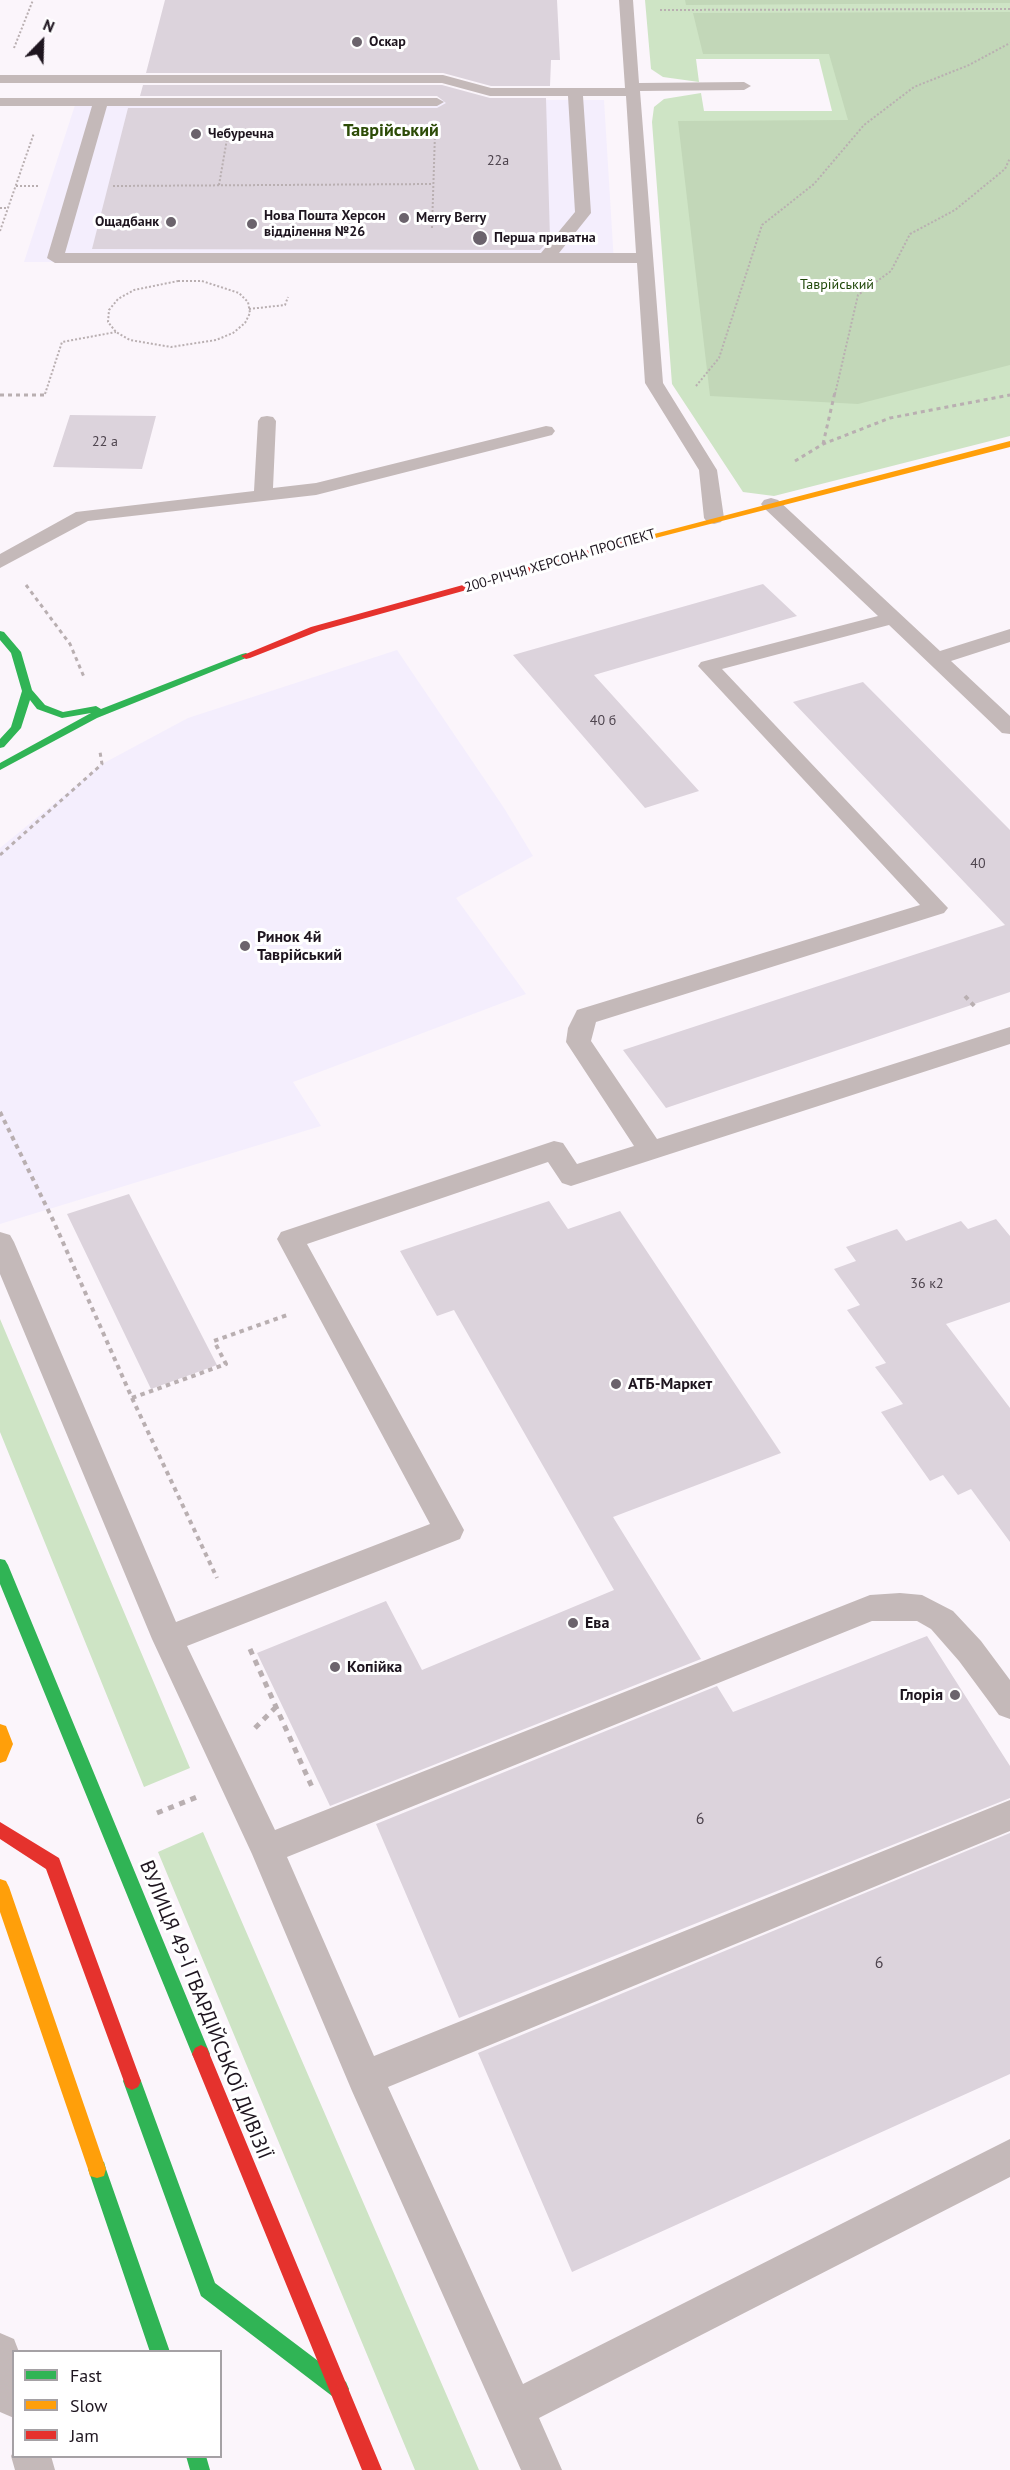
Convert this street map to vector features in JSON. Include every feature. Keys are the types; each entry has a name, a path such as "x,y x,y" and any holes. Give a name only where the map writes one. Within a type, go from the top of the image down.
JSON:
{"street":[{"name":"200-РІЧЧЯ ХЕРСОНА ПРОСПЕКТ","path":"93,713 315,629 714,518 1010,444"},
{"path":"0,634 16,652 27,691 41,707 62,715 93,713"},
{"path":"0,745 16,728 27,691"},
{"path":"0,767 93,713"},
{"name":"ВУЛИЦЯ 49-Ї ГВАРДІЙСЬКОЇ ДИВІЗІЇ","path":"0,1565 372,2470"},
{"path":"0,1731 5,1744 0,1756"},
{"path":"0,1830 53,1864 208,2289 340,2390"},
{"path":"0,1887 158,2350"}],"lane":[{"path":"626,5 654,383 708,470 714,518"},
{"path":"0,80 443,79 490,92 575,92 744,86"},
{"path":"546,258 583,213 575,92"},
{"path":"0,102 437,102"},
{"path":"101,102 55,258 645,258"},
{"path":"263,496 267,421"},
{"path":"0,562 83,516 316,489 546,431"},
{"path":"771,504 1010,728"},
{"path":"650,1149 578,1041 579,1028 586,1016 936,908 708,666 893,618"},
{"path":"936,659 1010,634"},
{"path":"168,1640 449,1530 291,1239 554,1150 571,1176 1010,1035"},
{"path":"0,1242 168,1640 267,1850 365,2078 542,2470"},
{"path":"267,1850 870,1608 900,1605 922,1608 942,1620 970,1651 1010,1705"},
{"path":"365,2078 1010,1815"},
{"path":"516,2409 1010,2157"},
{"path":"0,2354 12,2392"}],"path":[{"path":"13,52 33,0"},
{"path":"626,5 1010,9"},
{"path":"673,414 719,358 762,225 814,184 864,125 914,87 969,65 1010,43"},
{"path":"0,231 45,102"},
{"path":"219,185 234,102"},
{"path":"429,258 437,102"},
{"path":"823,444 858,295 891,271 910,234 955,210 1005,169 1010,158"},
{"path":"108,186 434,184"},
{"path":"0,208 8,208"},
{"path":"190,281 223,286 239,293 248,302 249,309 250,313 245,323 233,333 194,345 149,345 130,340 116,332 108,321 109,310 118,299 134,290 155,284 190,281"},
{"path":"249,309 285,305 288,297"},
{"path":"0,394 45,395 62,342 116,332"},
{"path":"771,504 784,467 823,444 890,418 1010,395"},
{"path":"0,855 102,764 88,686 70,644 22,579"},
{"path":"0,1112 53,1220 132,1398 217,1578"},
{"path":"132,1398 226,1364 214,1341 287,1315"},
{"path":"250,1648 329,1824"},
{"path":"249,1734 276,1707"},
{"path":"156,1813 197,1797"}],"shaded area":[{"path":"77,99 604,100 614,263 24,262"},
{"name":"Ринок 4й Таврійський","path":"397,650 504,808 533,856 456,898 526,994 293,1082 321,1126 0,1224 0,848 102,764 188,718"}],"green space":[{"name":"Таврійський","path":"645,0 1010,0 1010,436 774,496 743,492 672,384 652,122 654,107 664,99 701,93 704,111 832,111 819,59 696,59 699,82 663,77 651,69"},
{"path":"685,0 1010,0 1010,3 686,5"},
{"name":"Таврійський","path":"1010,12 1010,365 858,404 710,396 678,121 848,120 829,54 703,54 693,13"},
{"path":"0,1319 190,1768 144,1787 0,1432"},
{"path":"203,1832 479,2470 415,2470 158,1852"}],"building":[{"name":"Оскар","path":"165,0 557,0 560,60 551,60 550,86 491,86 443,73 146,73"},
{"path":"143,85 442,85 490,98 546,98 550,239 540,250 92,249 128,108 437,108 446,103 437,96 140,96"},
{"path":"70,415 156,416 142,469 53,467"},
{"path":"763,584 797,616 594,675 699,791 645,808 513,655"},
{"path":"863,682 1010,830 1010,992 666,1108 623,1050 1005,925 793,702"},
{"path":"129,1194 217,1365 151,1389 67,1214"},
{"path":"549,1201 568,1229 620,1211 781,1453 613,1517 701,1659 330,1806 257,1653 386,1601 422,1670 614,1590 454,1310 437,1316 400,1251"},
{"path":"996,1219 1010,1236 1010,1302 946,1324 1010,1408 1010,1542 971,1489 958,1495 943,1475 930,1481 881,1412 903,1404 875,1367 886,1363 847,1310 860,1305 834,1269 856,1261 846,1247 897,1229 906,1241 961,1221 968,1229"},
{"path":"927,1636 1010,1766 1010,1798 459,2018 376,1824 717,1686 733,1712"},
{"path":"1010,1833 1010,2074 572,2272 478,2053"}],"traffic: fast":[{"path":"0,634 16,652 27,691 41,707 62,715 96,709"},
{"path":"0,767 93,716 246,656"},
{"path":"0,745 16,728 27,691"},
{"path":"0,1565 201,2054"},
{"path":"132,2081 208,2289 339,2389"},
{"path":"97,2169 159,2350"},
{"path":"197,2458 200,2470"}],"traffic: slow":[{"path":"640,539 1010,444"},
{"path":"0,1731 5,1744 0,1756"},
{"path":"0,1887 97,2169"}],"traffic: jam":[{"path":"246,656 315,629 640,539"},
{"path":"0,1830 53,1864 132,2081"},
{"path":"201,2054 372,2470"}],"place":[{"name":"Оскар","path":"357,42"},
{"name":"Чебуречна","path":"196,134"},
{"name":"Merry Berry","path":"404,218"},
{"name":"Ощадбанк","path":"171,222"},
{"name":"Нова Пошта Херсон відділення №26","path":"252,224"},
{"name":"Перша приватна","path":"480,238"},
{"name":"Ринок 4й Таврійський","path":"245,946"},
{"name":"АТБ-Маркет","path":"616,1384"},
{"name":"Ева","path":"573,1623"},
{"name":"Копійка","path":"335,1667"},
{"name":"Глорія","path":"955,1695"}],"district":[{"name":"Таврійський","path":"391,131"}]}
